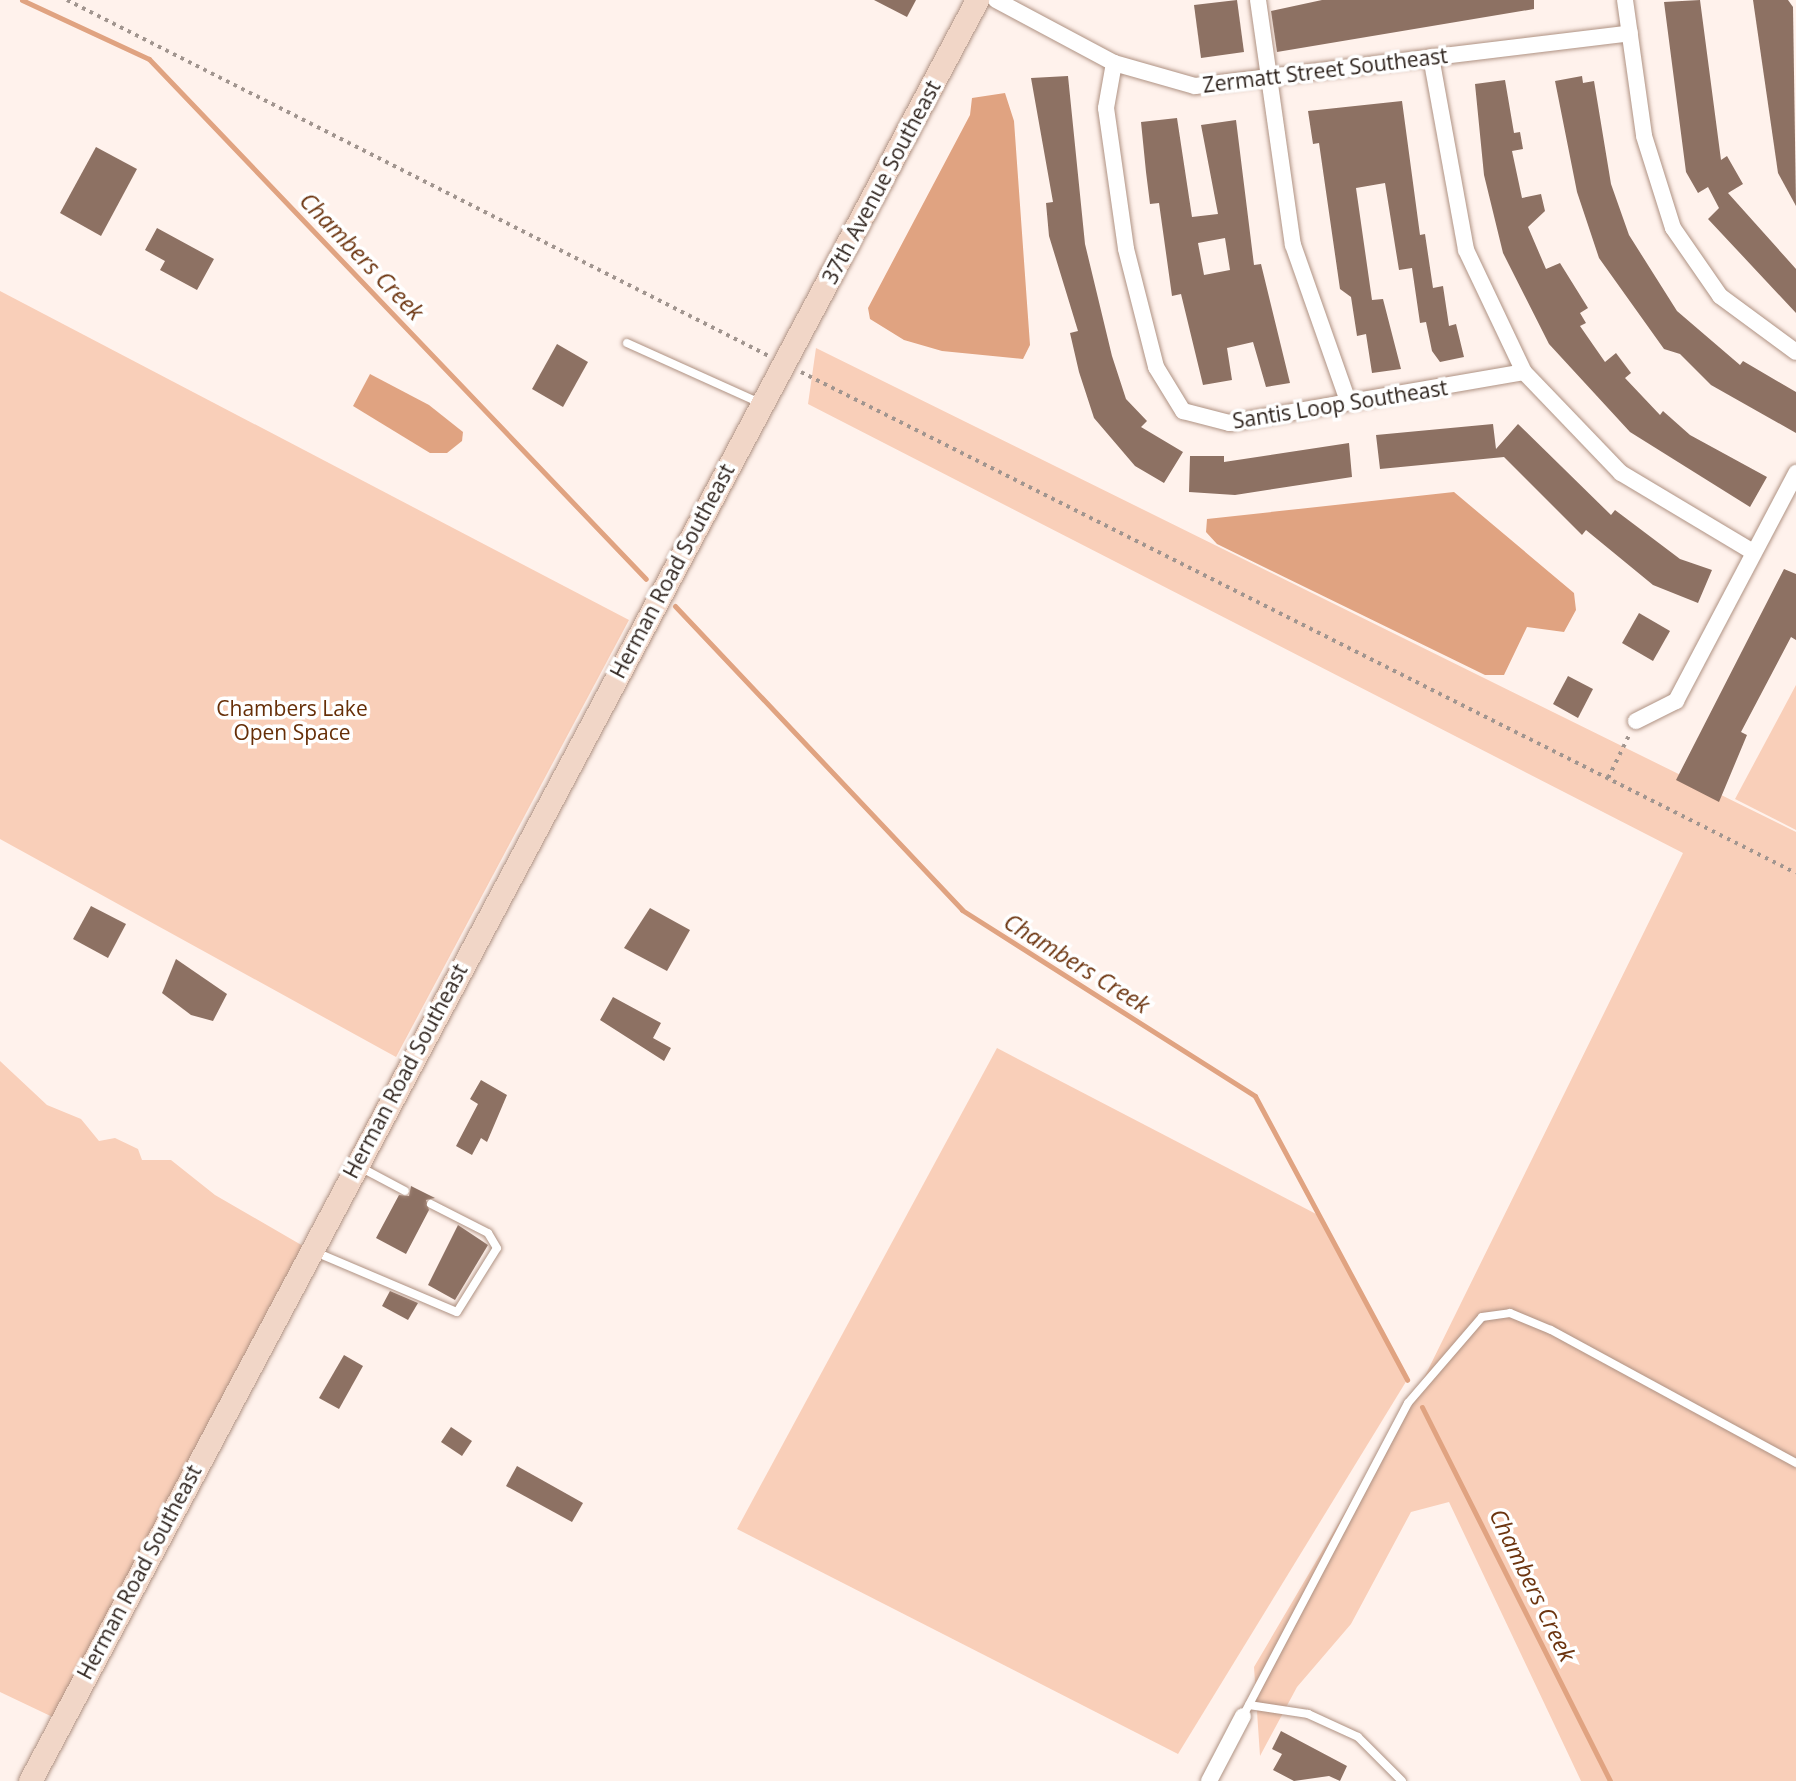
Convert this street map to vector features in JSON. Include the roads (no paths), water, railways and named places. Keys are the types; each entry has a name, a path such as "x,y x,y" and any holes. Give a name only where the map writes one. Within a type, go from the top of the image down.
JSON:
{"street":[{"name":"37th Avenue Southeast","path":"784,364 977,0"},
{"name":"Zermatt Street Southeast","path":"996,0 1114,62 1160,81 1195,86 1268,81 1431,57 1630,33"},
{"path":"1258,0 1293,244 1348,401"},
{"path":"1625,0 1643,136 1673,228 1720,296 1796,352"},
{"path":"1431,57 1466,250 1524,372 1621,473 1753,552"},
{"name":"Santis Loop Southeast","path":"1114,62 1106,108 1124,236 1168,395 1195,417 1230,423 1524,372"},
{"name":"Herman Road Southeast","path":"30,1781 355,1165 784,364"},
{"path":"1636,721 1676,701 1796,473"},
{"path":"1209,1781 1246,1710"}],"lane":[{"path":"627,343 762,404"},
{"path":"355,1165 405,1191"},
{"path":"310,1250 457,1312 496,1248 488,1234 431,1204"},
{"path":"1402,1781 1359,1737 1308,1714 1246,1710 1408,1403 1482,1317 1510,1313 1551,1330 1796,1463"}],"waterway":[{"name":"Chambers Creek","path":"22,0 149,59 646,579"},
{"name":"Chambers Creek","path":"675,606 962,910 1255,1096 1407,1380"},
{"name":"Chambers Creek","path":"1422,1407 1610,1781"}],"park label":[{"name":"Chambers Lake Open Space","path":"292,720"}]}
